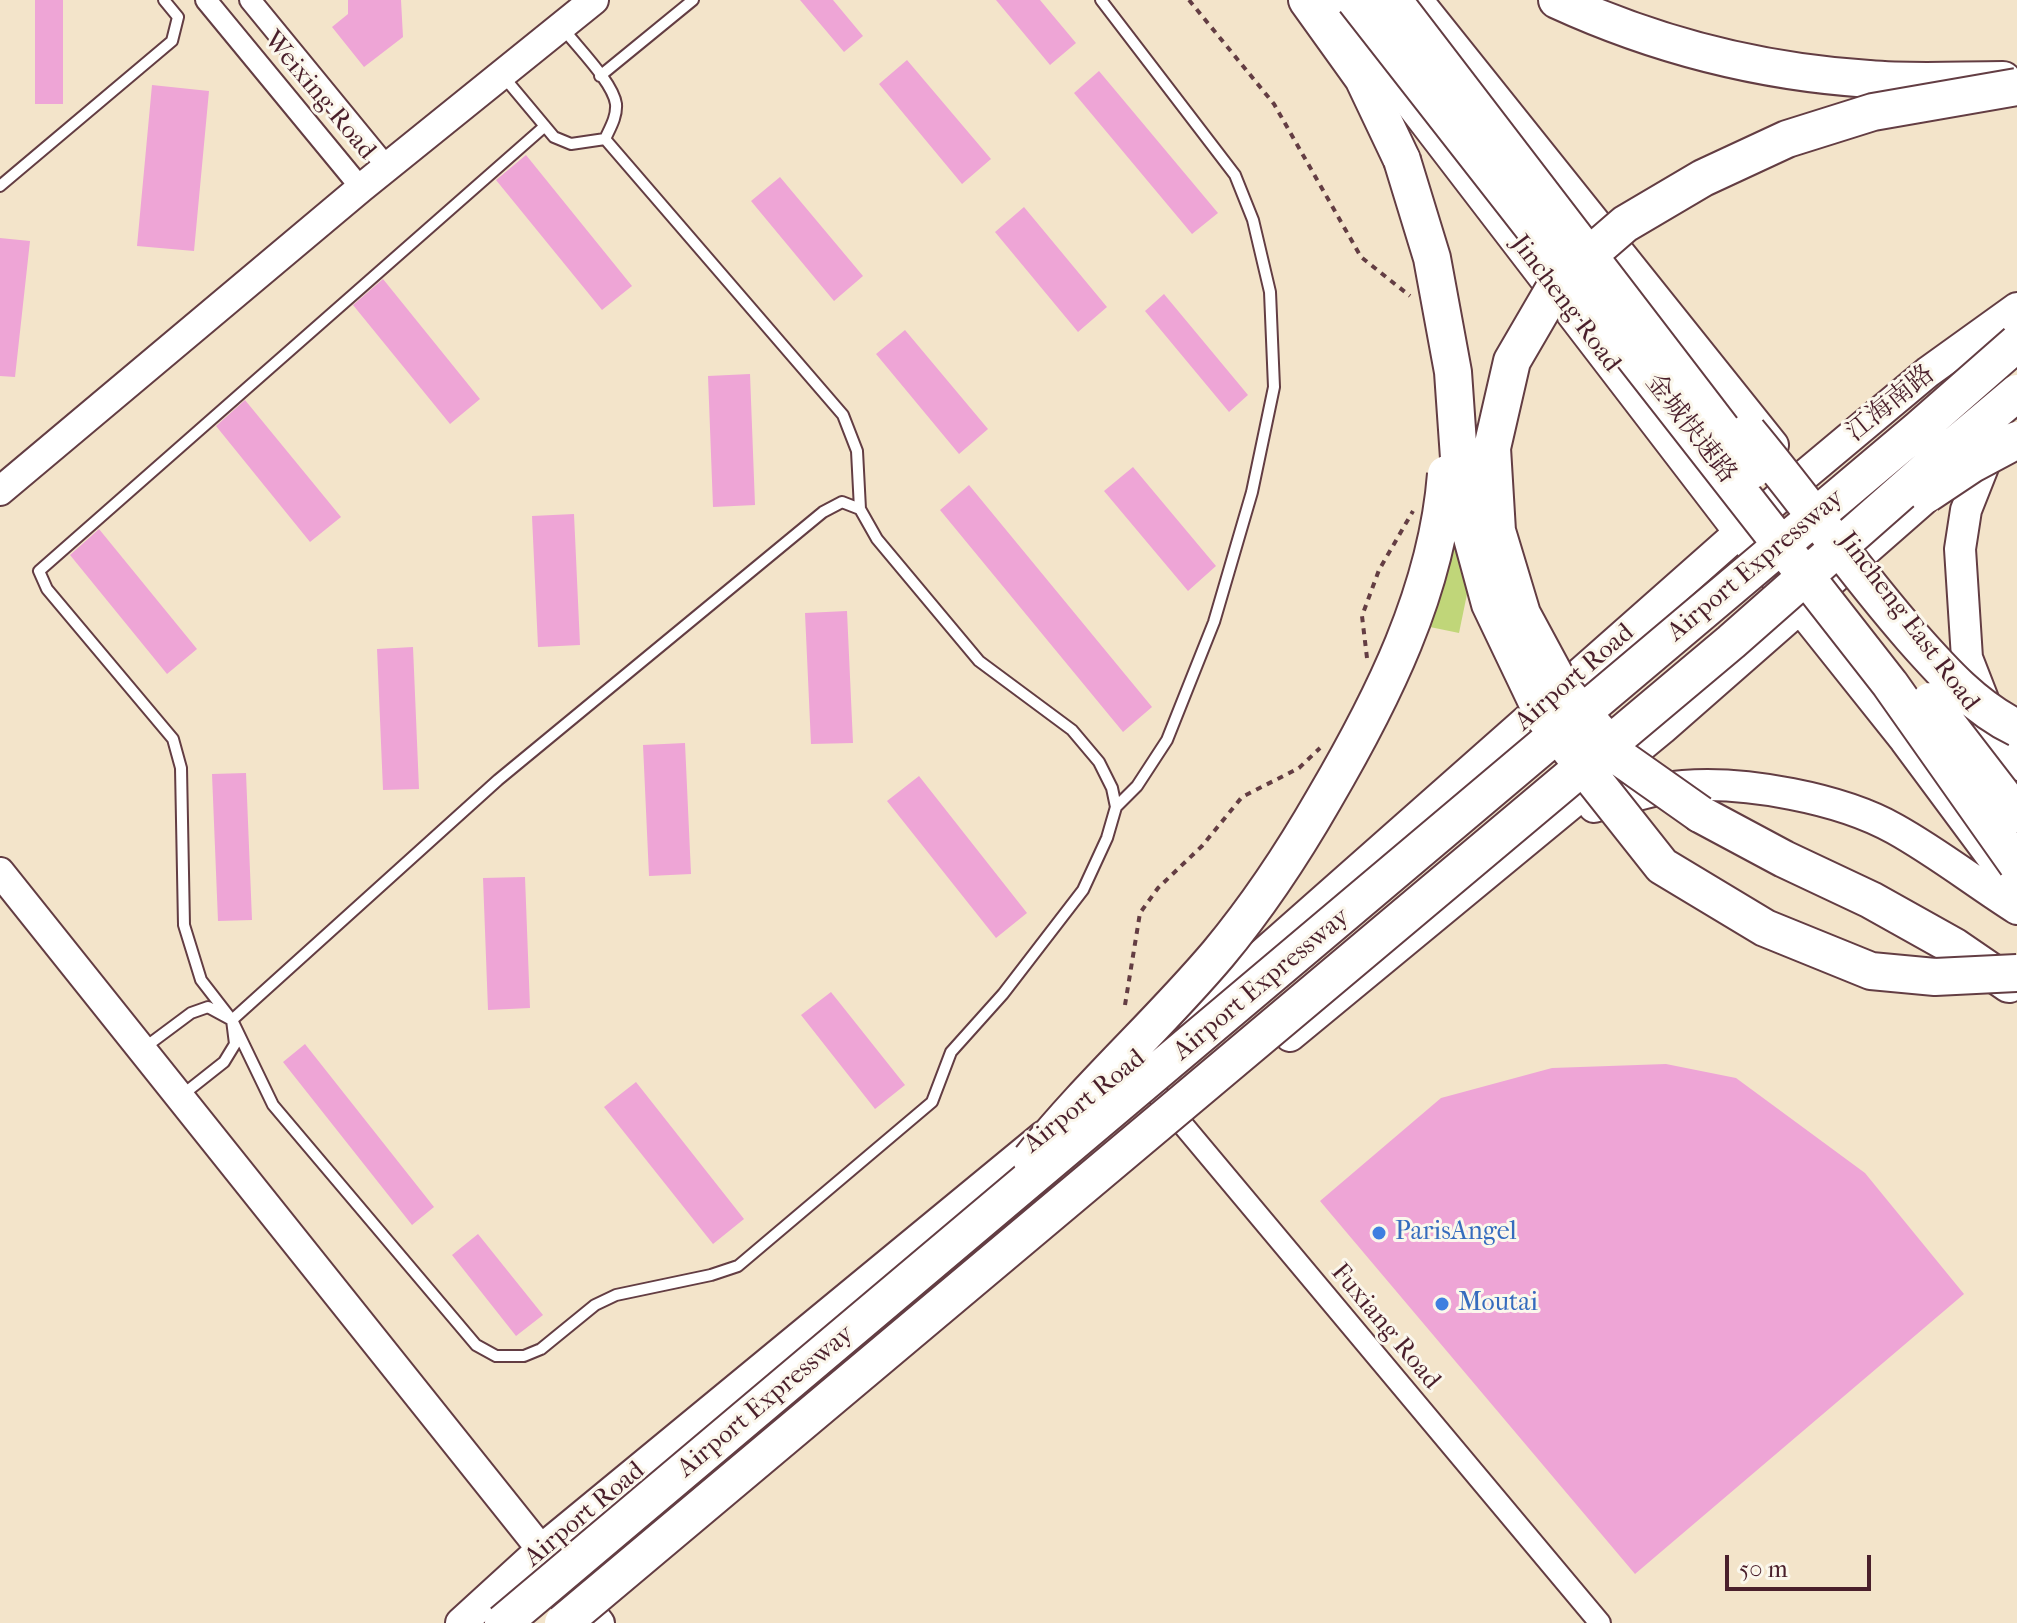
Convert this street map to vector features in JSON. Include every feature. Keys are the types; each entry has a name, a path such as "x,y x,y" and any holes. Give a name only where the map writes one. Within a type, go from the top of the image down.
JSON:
{"highway":[{"path":"1307,0 1363,78 1402,160 1432,258 1453,372 1462,501 1490,604 1544,717 1605,798 1662,866 1765,928 1871,971 1935,977 2017,973"},
{"name":"金城快速路","path":"1355,0 1880,671 2017,864"},
{"name":"金城快速路","path":"1393,0 2017,814"},
{"path":"1557,0 1601,20 1687,50 1778,69 1870,80 2017,79"},
{"path":"1434,52 1763,449 1888,610 1949,679 2004,722 2012,745"},
{"path":"2017,87 1873,112 1787,139 1703,178 1625,224 1558,282 1512,361 1492,448 1497,531 1522,614 1563,690 1622,759 1700,814 1784,859 1871,900 1955,947 2017,990"},
{"name":"Airport Expressway","path":"503,1623 979,1224 2017,343"},
{"path":"979,1224 1060,1122 1218,954 1270,886 1366,728 1411,627 1443,513 1453,372"},
{"name":"Airport Expressway","path":"583,1620 1731,642 2017,393"},
{"path":"1731,642 1895,515 1972,464 2013,429"}],"main road":[{"name":"Jincheng Road","path":"1331,0 1800,608"},
{"path":"1417,0 1800,479"},
{"name":"江海南路","path":"1770,506 1928,372 2017,308"},
{"path":"2012,745 1967,658 1960,549 1966,510 1985,462 2013,429"},
{"path":"583,1620 1547,825 1858,557 2013,429"},
{"name":"Jincheng East Road","path":"1800,479 1858,557 2012,745"},
{"name":"Airport Road","path":"461,1623 541,1550 1232,981 1770,506"},
{"path":"1800,608 1905,740 2017,891"},
{"path":"1547,825 1590,808 1681,786 1753,786 1827,802 1892,827 2017,909"}],"street":[{"name":"Weixing Road","path":"206,0 361,188"},
{"name":"Weixing Road","path":"250,0 387,167"},
{"path":"0,491 361,188 594,0"},
{"path":"0,872 541,1550 583,1620"},
{"name":"Fuxiang Road","path":"1133,1063 1600,1623"}],"lane":[{"path":"0,186 172,41 178,17 164,0"},
{"path":"600,76 693,0"},
{"path":"1101,0 1235,175 1253,220 1270,292 1274,387 1252,492 1214,622 1167,740 1137,786 1116,807"},
{"path":"561,27 611,89 616,104 615,120 605,139"},
{"path":"501,75 554,137 571,144 605,139"},
{"path":"545,126 39,571 47,589 173,739 181,768 184,925 201,980 232,1020 273,1105 476,1345 496,1356 524,1356 541,1349 595,1305 616,1295 711,1275 738,1266 932,1102 951,1052 1003,994 1083,890 1107,838 1116,807 1112,788 1099,762 1072,730 979,661 877,539 860,509 857,451 843,415 605,139"},
{"path":"232,1020 498,780 823,512 842,502 860,509"},
{"path":"142,1050 191,1013 208,1007 232,1020"},
{"path":"180,1097 224,1062 235,1044 232,1020"}],"path":[{"path":"1189,0 1274,104 1361,257 1419,303"},
{"path":"1368,671 1362,616 1379,570 1413,511"},
{"path":"1125,1005 1140,913 1158,888 1202,846 1242,797 1299,768 1330,738"}],"green space":[{"path":"1423,514 1481,526 1459,633 1401,621"}],"building":[{"path":"35,0 63,0 63,104 35,104"},
{"path":"348,0 401,0 403,37 364,67 332,27 348,14"},
{"path":"800,0 833,0 863,36 844,52"},
{"path":"996,0 1040,0 1076,43 1050,65"},
{"path":"907,60 991,159 962,184 879,84"},
{"path":"1099,71 1218,213 1192,234 1074,93"},
{"path":"152,85 209,91 194,251 137,246"},
{"path":"526,155 632,286 602,310 496,180"},
{"path":"780,177 863,276 834,301 751,201"},
{"path":"1024,207 1107,307 1078,332 995,232"},
{"path":"0,238 30,241 15,377 0,376"},
{"path":"383,279 480,399 450,424 353,305"},
{"path":"1164,294 1248,395 1229,412 1145,311"},
{"path":"905,330 988,429 959,454 876,354"},
{"path":"750,374 755,505 713,507 708,376"},
{"path":"245,400 341,517 310,542 216,426"},
{"path":"1133,467 1216,566 1188,591 1104,491"},
{"path":"969,485 1152,707 1123,732 940,510"},
{"path":"574,514 580,645 538,647 532,516"},
{"path":"99,529 197,649 167,674 70,555"},
{"path":"847,611 853,743 811,744 805,613"},
{"path":"413,647 419,789 383,790 377,649"},
{"path":"685,743 691,874 649,876 643,745"},
{"path":"246,773 252,920 218,921 212,774"},
{"path":"919,776 1027,913 996,938 887,801"},
{"path":"525,877 530,1008 488,1010 483,878"},
{"path":"831,992 905,1085 875,1109 801,1015"},
{"path":"305,1044 434,1207 412,1225 283,1062"},
{"path":"1666,1064 1736,1078 1865,1173 1964,1294 1635,1574 1320,1201 1441,1098 1552,1068"},
{"path":"636,1082 744,1219 713,1244 604,1107"},
{"path":"478,1234 543,1315 516,1336 452,1255"}],"place":[{"name":"ParisAngel","path":"1379,1233"},
{"name":"Moutai","path":"1442,1304"}]}
